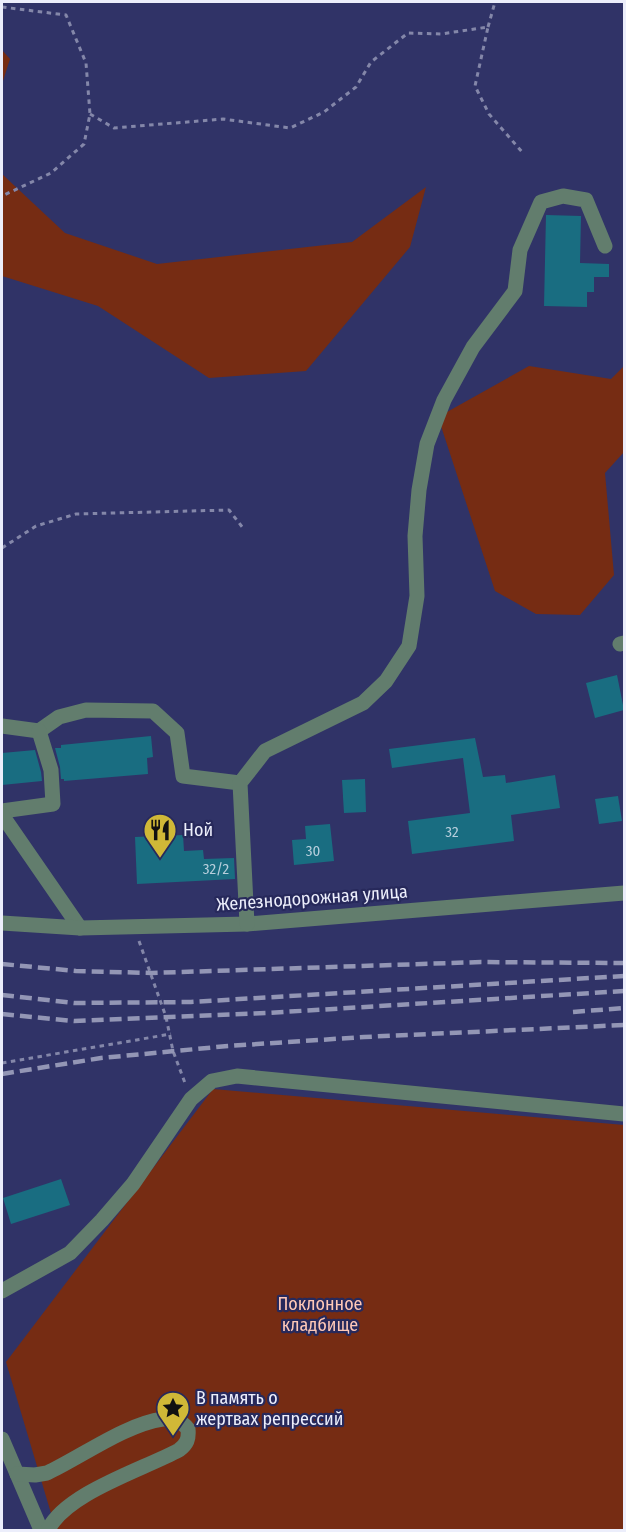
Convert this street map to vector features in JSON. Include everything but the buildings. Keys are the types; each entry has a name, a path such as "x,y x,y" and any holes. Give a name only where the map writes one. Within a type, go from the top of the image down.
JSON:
{"street":[{"path":"247,924 240,783 265,751 363,703 386,681 409,646 417,596 415,536 419,490 427,444 444,400 473,347 515,291 520,250 541,202 563,196 585,200 605,246"},
{"path":"2,726 39,731 59,717 86,710 153,711 177,733 183,776 240,783"},
{"path":"39,731 51,770 53,804 2,813 80,928"},
{"name":"Железнодорожная улица","path":"2,923 80,928 247,924 624,893"},
{"path":"2,1291 70,1253 133,1184 191,1099 212,1081 237,1076 624,1114"},
{"path":"17,1474 47,1473 123,1433 153,1422 172,1419 179,1421 188,1429 189,1437 186,1445 75,1500 58,1514 48,1530"},
{"path":"2,1439 41,1530"}],"path":[{"path":"495,2 475,86 489,114 523,153"},
{"path":"2,7 66,15 86,63 90,114 84,144 51,173 2,196"},
{"path":"90,114 114,128 223,118 290,128 324,112 356,87 371,62 408,33 441,34 488,27"},
{"path":"2,548 36,526 76,514 229,510 243,528"},
{"path":"135,928 171,1034 173,1051 191,1099"},
{"path":"2,1063 171,1034"}],"green space":[{"path":"2,50 10,59 2,84"},
{"path":"2,174 65,233 157,264 352,242 426,187 410,247 306,371 209,378 98,306 2,276"},
{"path":"529,366 611,379 624,366 624,452 605,473 614,575 580,615 536,614 495,591 438,417"},
{"name":"Поклонное кладбище","path":"213,1089 624,1125 624,1530 56,1530 6,1362"}],"railway":[{"path":"2,964 76,971 152,973 481,962 624,963"},
{"path":"2,995 74,1003 191,1002 624,976"},
{"path":"2,1014 74,1021 267,1013 624,991"},
{"path":"573,1012 624,1008"},
{"path":"2,1074 101,1058 228,1046 624,1025"}],"place":[{"name":"Ной","path":"160,859"},
{"name":"В память о жертвах репрессий","path":"173,1437"}]}
